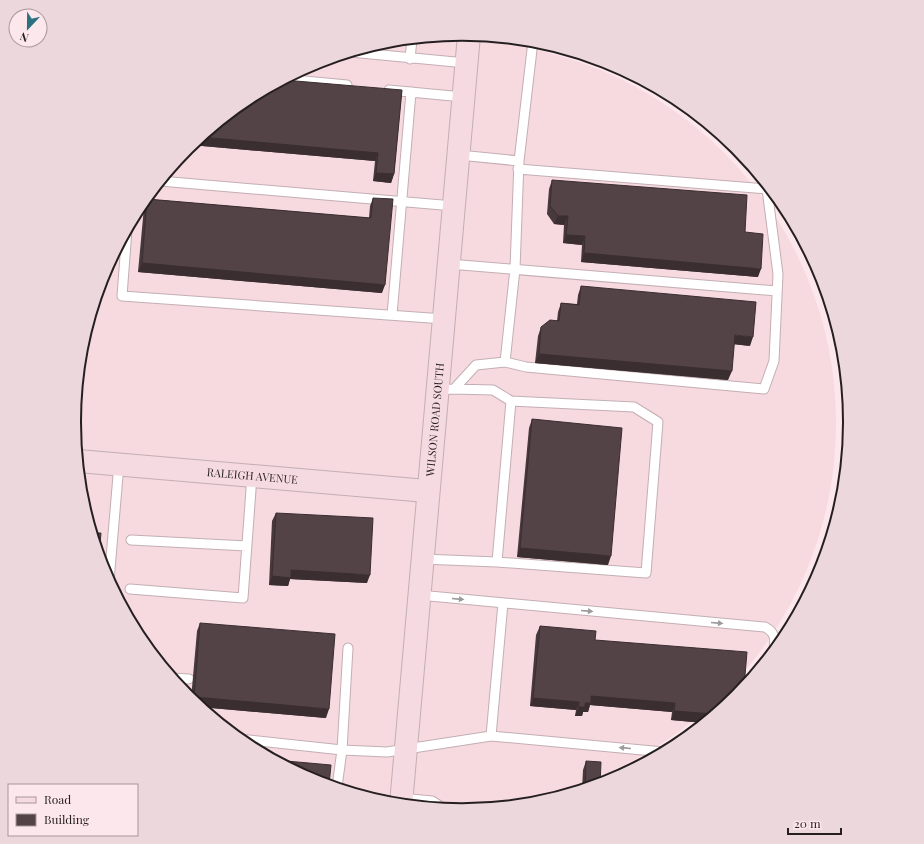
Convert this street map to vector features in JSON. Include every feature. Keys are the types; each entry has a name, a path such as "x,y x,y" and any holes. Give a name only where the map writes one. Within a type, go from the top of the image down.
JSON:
{"street":[{"name":"WILSON ROAD SOUTH","path":"401,798 427,491 446,390 444,320 468,41"},
{"name":"RALEIGH AVENUE","path":"83,461 427,491"}],"lane":[{"path":"410,59 411,44"},
{"path":"505,362 515,270 518,165 532,47"},
{"path":"364,54 466,63"},
{"path":"293,80 355,86"},
{"path":"379,89 463,97"},
{"path":"392,316 411,92"},
{"path":"459,155 518,165 761,186"},
{"path":"167,182 454,206"},
{"path":"446,390 476,365 505,362 526,367 764,389 774,360 778,274 768,195"},
{"path":"126,242 122,296 444,320"},
{"path":"449,264 777,291"},
{"path":"422,559 497,562 646,573 658,422 634,407 512,401 493,390 446,390"},
{"path":"497,562 512,401"},
{"path":"110,568 118,464"},
{"path":"130,589 243,598 252,476"},
{"path":"131,540 247,546"},
{"path":"419,595 765,627 772,630 775,640"},
{"path":"491,736 503,603"},
{"path":"337,782 342,750 348,648"},
{"path":"181,679 188,679"},
{"path":"252,740 342,750 387,752 491,736 654,751"}],"shaded area":[{"path":"459,41 495,43 529,48 565,57 600,70 634,86 666,105 697,127 750,180 772,211 791,243 807,277 820,312 829,348 835,386 835,460 829,498 820,534 807,569 791,603 772,635 750,666 697,719 666,741 634,760 600,776 568,788 512,800 462,803 437,802 412,800 363,790 340,783 293,764 250,739 230,724 193,691 176,673 145,634 132,612 120,591 101,544 88,496 84,472 81,422 82,397 84,372 94,323 101,300 120,253 145,210 160,190 193,153 211,136 250,105 272,92 293,80 340,61 388,48 412,44"}],"building":[{"path":"292,81 402,90 394,174 376,173 378,153 209,138 250,105"},
{"path":"552,180 747,195 745,232 763,234 761,269 584,253 585,236 566,235 568,216 558,216 550,206"},
{"path":"373,198 393,199 385,285 142,263 146,208 153,199 371,218"},
{"path":"581,286 756,302 753,337 735,335 732,371 539,354 541,327 550,320 559,321 561,303 579,305"},
{"path":"532,419 622,428 611,556 520,548"},
{"path":"276,513 373,518 370,575 291,570 291,578 272,576"},
{"path":"98,533 101,533 100,542"},
{"path":"200,623 335,634 329,709 200,698 194,692"},
{"path":"540,626 596,631 595,640 747,652 745,676 707,713 674,711 675,703 591,696 591,703 585,703 585,707 579,707 579,702 533,698"},
{"path":"288,761 331,765 330,779"},
{"path":"586,761 601,762 600,777 585,783"}]}
